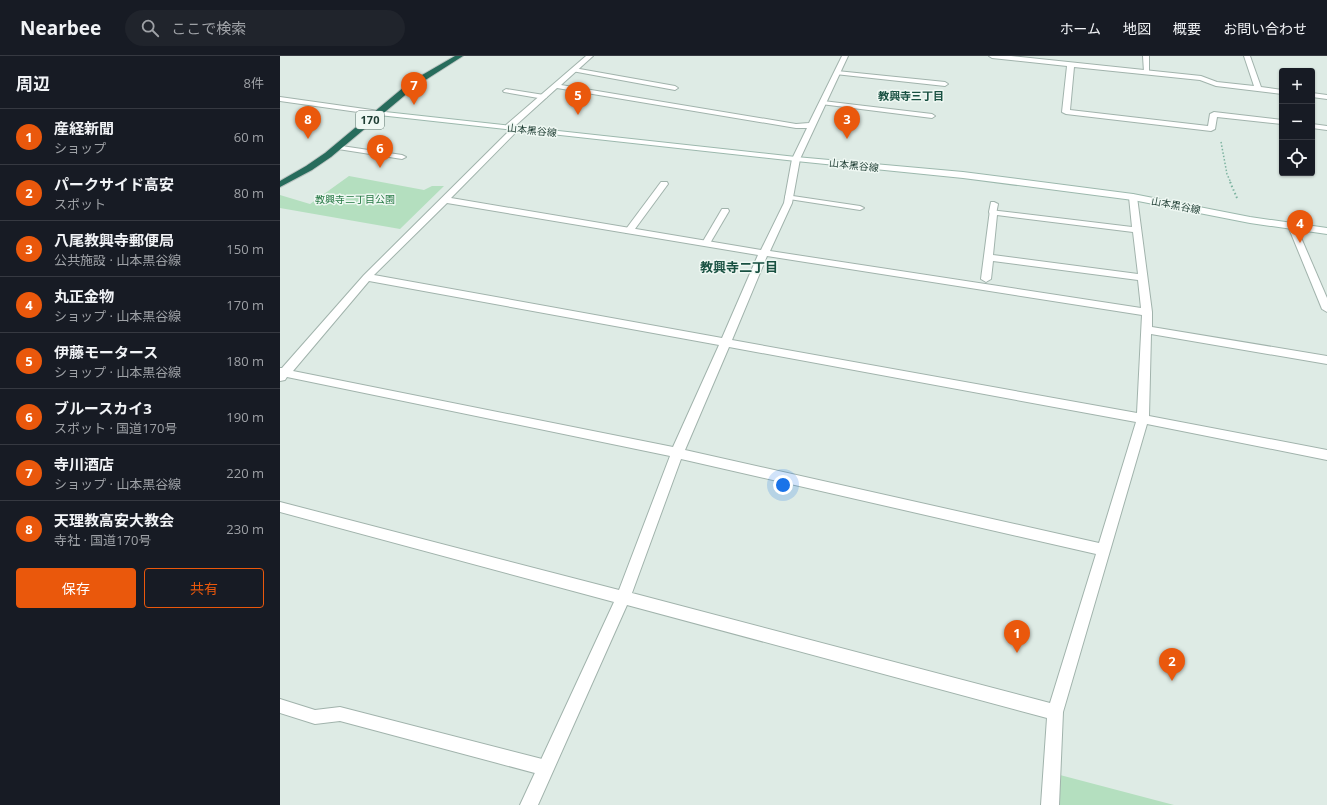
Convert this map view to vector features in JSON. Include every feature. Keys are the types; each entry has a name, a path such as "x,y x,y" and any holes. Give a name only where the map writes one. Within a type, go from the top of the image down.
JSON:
{"highway":[{"name":"170","path":"280,184 309,168 338,147 413,84 460,56"}],"street":[{"path":"590,56 544,96 445,200 367,277 282,374 677,453 1104,550"},
{"path":"529,805 623,598 677,453 764,253 788,203 796,159 845,56"},
{"path":"992,56 1201,78 1216,84 1279,92"},
{"path":"1247,56 1258,89"},
{"path":"1071,64 1066,112 1211,129 1214,114 1279,122"},
{"path":"556,86 796,126 812,125"},
{"path":"1315,95 1327,97"},
{"name":"山本黒谷線","path":"280,99 380,113 512,128 796,159 962,175 1133,197 1245,219 1327,231"},
{"path":"1315,126 1327,128"},
{"path":"1050,805 1055,712 1143,419 1147,312 1133,197"},
{"path":"445,200 764,253 1147,312"},
{"path":"986,279 994,208 1137,230"},
{"path":"988,257 1143,278"},
{"path":"367,277 1143,419 1327,455"},
{"path":"1146,330 1327,360"},
{"path":"280,507 1055,712"}],"lane":[{"path":"1146,56 1147,72"},
{"path":"574,70 675,88"},
{"path":"837,72 944,84"},
{"path":"506,91 544,96"},
{"path":"823,103 932,116"},
{"path":"338,147 402,157"},
{"path":"629,231 664,184"},
{"path":"788,197 860,208"},
{"path":"706,243 725,211"},
{"path":"1292,226 1327,309"},
{"path":"280,706 315,717 340,714 546,768"}],"path":[{"path":"1211,129 1220,133 1227,174 1245,219"}],"green space":[{"name":"教興寺二丁目公園","path":"349,176 424,190 432,186 444,186 400,229 280,208 280,195 310,204"},
{"path":"1060,775 1174,805 1059,805"}],"place":[{"name":"寺川酒店","path":"414,105"},
{"name":"伊藤モータース","path":"578,115"},
{"name":"天理教高安大教会","path":"308,139"},
{"name":"八尾教興寺郵便局","path":"847,139"},
{"name":"ブルースカイ3","path":"380,168"},
{"name":"丸正金物","path":"1300,243"},
{"name":"産経新聞","path":"1017,653"},
{"name":"パークサイド高安","path":"1172,681"}],"district":[{"name":"教興寺三丁目","path":"911,96"},
{"name":"教興寺二丁目","path":"739,267"}]}
